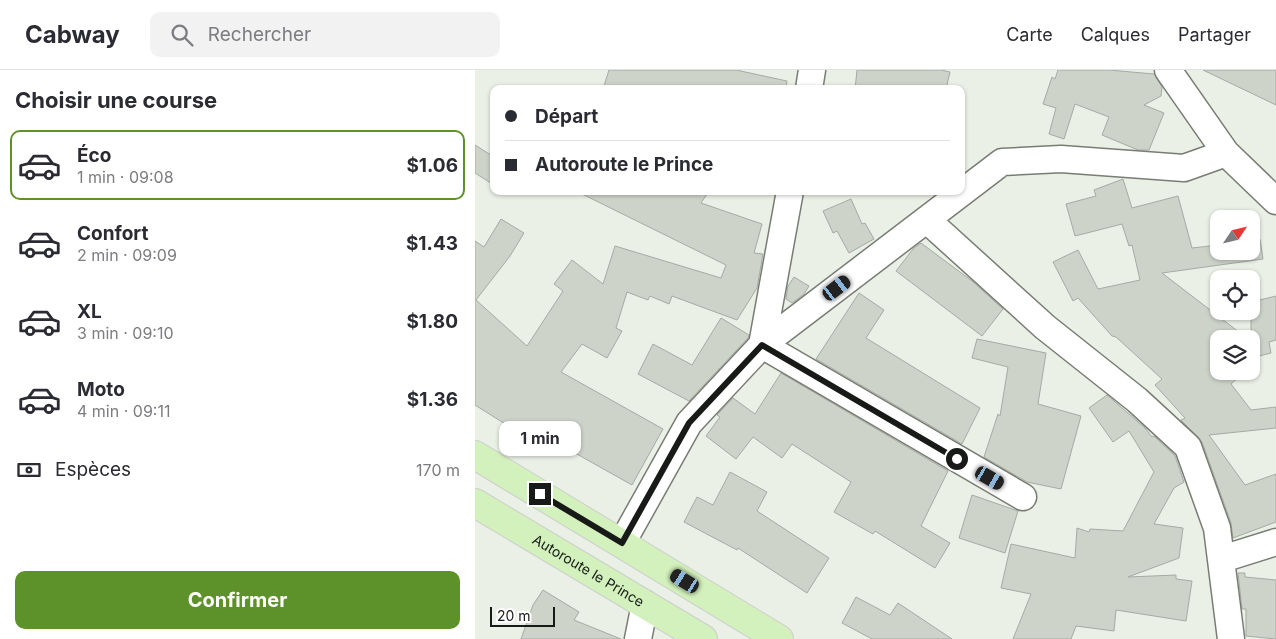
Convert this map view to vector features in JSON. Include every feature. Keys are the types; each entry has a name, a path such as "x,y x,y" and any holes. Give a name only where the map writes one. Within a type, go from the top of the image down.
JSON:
{"main road":[{"path":"475,455 779,639"},
{"name":"Autoroute le Prince","path":"475,502 703,639"}],"street":[{"path":"810,85 812,70"},
{"path":"1168,70 1226,153 1276,201"},
{"path":"965,191 1002,162 1061,159 1184,168 1226,153"},
{"path":"762,345 789,195"},
{"path":"622,543 689,423 762,345 959,195"},
{"path":"927,220 1045,327 1137,400 1188,447 1217,528 1231,639"},
{"path":"762,345 1023,497"},
{"path":"1222,559 1276,542"},
{"path":"638,639 645,604"}],"building":[{"path":"609,70 736,70 787,81 786,85 604,85"},
{"path":"857,70 941,70 950,72 947,85 855,85"},
{"path":"1058,70 1109,70 1154,74 1162,87 1161,96 1144,105 1164,113 1149,150 1138,150 1102,135 1109,117 1075,104 1064,139 1049,134 1056,108 1043,104 1052,77 1055,79"},
{"path":"1203,70 1276,70 1276,105"},
{"path":"475,145 490,154 490,182 475,173"},
{"path":"1123,179 1132,208 1178,196 1192,248 1210,246 1210,260 1256,260 1162,273 1210,310 1210,320 1223,320 1236,330 1210,330 1210,380 1235,380 1231,384 1251,410 1276,407 1276,428 1209,435 1245,485 1276,474 1276,522 1233,538 1231,523 1202,442 1181,420 1185,418 1155,385 1162,379 1116,337 1112,336 1078,298 1073,301 1053,262 1078,250 1098,289 1140,280 1132,245 1129,246 1122,224 1075,236 1066,204 1096,196 1094,190"},
{"path":"584,195 706,195 701,203 762,224 754,253 763,254 757,288 737,320 672,296 669,304 650,296 648,300 627,292 616,328 622,331 607,358 582,344 561,372 663,429 632,485 527,426 521,434 475,405 475,241 484,247 501,219 524,233 510,256 476,300 527,346 563,291 554,284 572,260 603,284 615,246 721,278 726,265"},
{"path":"851,199 862,224 865,223 874,239 849,253 837,231 833,233 823,211"},
{"path":"1260,239 1263,259 1260,259"},
{"path":"921,243 972,281 1003,309 982,336 896,271 913,249"},
{"path":"794,277 809,286 804,294 792,303 786,299 788,286"},
{"path":"859,293 884,310 866,338 980,408 962,444 816,359"},
{"path":"1276,296 1276,340 1269,342 1271,353 1260,356 1260,330 1251,330 1251,320 1260,320 1260,300"},
{"path":"721,318 749,335 748,338 689,401 638,374 653,344 692,365"},
{"path":"977,339 1046,353 1038,404 1081,416 1061,489 1027,482 984,457 998,414 1000,416 1008,367 972,358"},
{"path":"781,373 948,471 921,526 950,543 935,568 875,531 873,534 834,512 851,482 792,444 782,458 753,437 736,459 706,436 720,417 717,415 733,398 755,414"},
{"path":"1107,395 1175,456 1184,482 1174,488 1154,524 1183,528 1179,558 1128,577 1176,575 1176,579 1192,581 1186,621 1116,610 1114,631 1076,626 1071,639 1013,639 1031,594 1001,588 1011,544 1075,558 1077,528 1089,532 1090,529 1123,531 1154,472 1129,431 1113,442 1089,408"},
{"path":"730,472 767,492 757,511 829,558 807,593 738,548 737,550 684,522 697,497 713,505"},
{"path":"972,495 1018,511 1005,553 959,538"},
{"path":"1238,573 1245,573 1245,577 1276,580 1276,639 1246,636 1246,609 1242,609"},
{"path":"543,590 579,612 574,620 621,639 521,639 533,605"},
{"path":"856,597 890,615 898,603 952,639 872,639 842,623"}],"route":[{"path":"540,494 622,543 689,423 762,345 957,459"}]}
